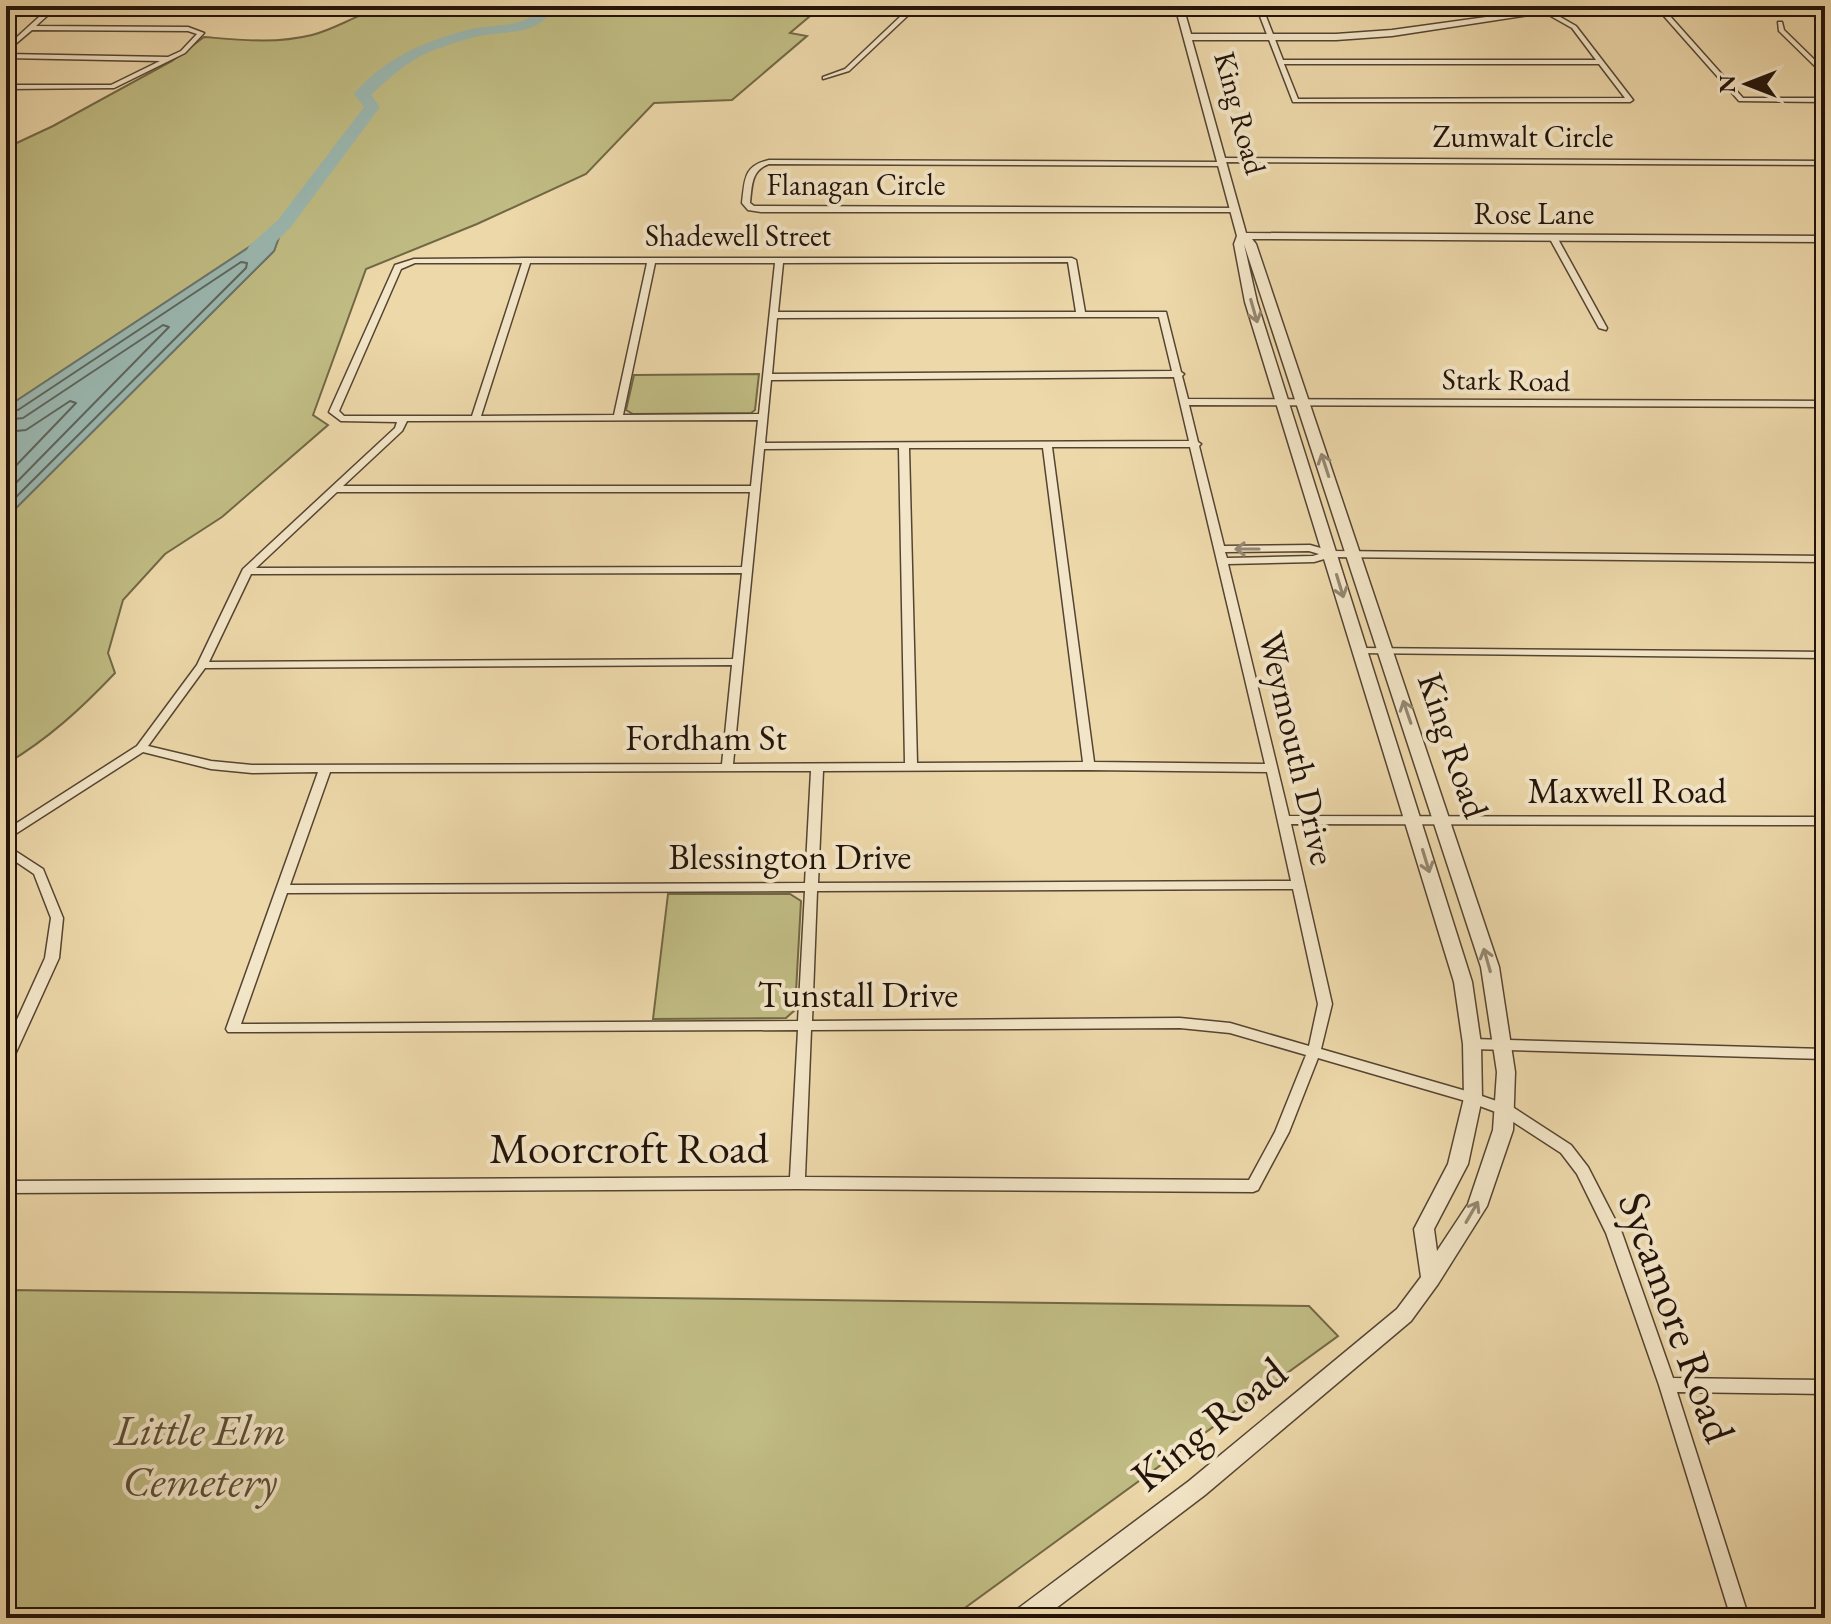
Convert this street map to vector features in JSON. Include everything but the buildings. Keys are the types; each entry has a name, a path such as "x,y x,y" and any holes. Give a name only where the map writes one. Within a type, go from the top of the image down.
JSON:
{"street":[{"path":"6,50 55,6"},
{"path":"851,6 907,13"},
{"path":"825,78 847,70 915,6"},
{"name":"King Road","path":"1024,1618 1197,1488 1404,1315 1477,1206 1491,1171 1506,1110 1504,1047 1490,967 1305,401 1251,244 1242,236 1179,6"},
{"path":"1259,6 1295,101 1630,100 1574,27 1540,8"},
{"path":"1187,37 1392,33 1540,8 1583,6"},
{"path":"1658,6 1741,100 1825,100"},
{"path":"1734,6 1825,14"},
{"path":"1780,23 1781,30 1825,74"},
{"path":"6,87 112,87 183,52 200,31 31,28"},
{"path":"6,56 171,59"},
{"path":"1281,62 1600,62"},
{"name":"Flanagan Circle","path":"1221,162 769,162 756,164 751,169 746,203 751,208 761,210 1235,210"},
{"name":"Zumwalt Circle","path":"1221,162 1821,163"},
{"path":"1821,163 1825,172"},
{"name":"King Road","path":"1242,236 1239,244 1263,338 1463,982 1472,1044 1473,1098 1458,1164 1424,1229 1431,1278"},
{"name":"Rose Lane","path":"1242,236 1825,239"},
{"path":"1554,239 1603,328"},
{"path":"475,419 527,260"},
{"name":"Shadewell Street","path":"403,419 338,416 334,412 398,267 405,263 527,260 1072,260 1081,315"},
{"path":"618,418 652,260"},
{"path":"727,767 779,260"},
{"name":"Weymouth Drive","path":"1081,315 1163,314 1187,402 1325,1004 1314,1052 1282,1132 1253,1186"},
{"path":"774,315 1081,315"},
{"path":"1263,338 1283,338"},
{"path":"767,377 1180,374"},
{"name":"Stark Road","path":"1187,402 1825,404"},
{"path":"6,836 141,748 202,665 247,571 399,429 403,419 763,417"},
{"path":"760,446 1196,444"},
{"path":"904,445 911,767"},
{"path":"1047,445 1089,766"},
{"path":"336,489 756,489"},
{"path":"1314,503 1338,504"},
{"path":"1221,555 1314,559 1330,554 1825,559"},
{"path":"247,571 747,570"},
{"path":"1360,651 1825,655"},
{"path":"202,665 738,662"},
{"name":"Fordham St","path":"141,748 237,768 1272,768"},
{"path":"797,1183 817,767"},
{"path":"281,889 325,769"},
{"name":"Maxwell Road","path":"1284,820 1825,821"},
{"path":"6,849 39,872 57,918 52,958 12,1033 6,1059"},
{"name":"Blessington Drive","path":"281,889 1299,885"},
{"name":"Tunstall Drive","path":"281,889 233,1029 1180,1023 1230,1028 1473,1098"},
{"path":"1472,1044 1825,1054"},
{"name":"Sycamore Road","path":"1473,1098 1506,1110 1566,1149 1583,1171 1614,1233 1667,1385 1740,1618"},
{"name":"Moorcroft Road","path":"6,1187 797,1183 1253,1186"},
{"path":"1667,1385 1825,1387"}],"green space":[{"path":"822,6 790,33 807,36 732,100 654,103 586,174 477,224 366,269 313,415 328,425 222,517 165,554 123,600 108,653 115,673 64,723 6,764 6,518 274,251 283,225 13,403 6,401 6,148 172,61 204,37 258,40 298,38 389,7"},
{"path":"759,374 755,410 751,413 633,414 626,410 634,375"},
{"path":"668,894 790,894 801,901 795,1010 786,1018 653,1019"},
{"name":"Little Elm Cemetery","path":"6,1290 1309,1306 1338,1336 951,1618 6,1618"}],"water":[{"path":"284,224 274,251 6,518 6,401 13,403"}],"waterway":[{"path":"256,250 284,224 372,107 362,94 385,74 429,47 476,32 529,25 549,6"}]}
